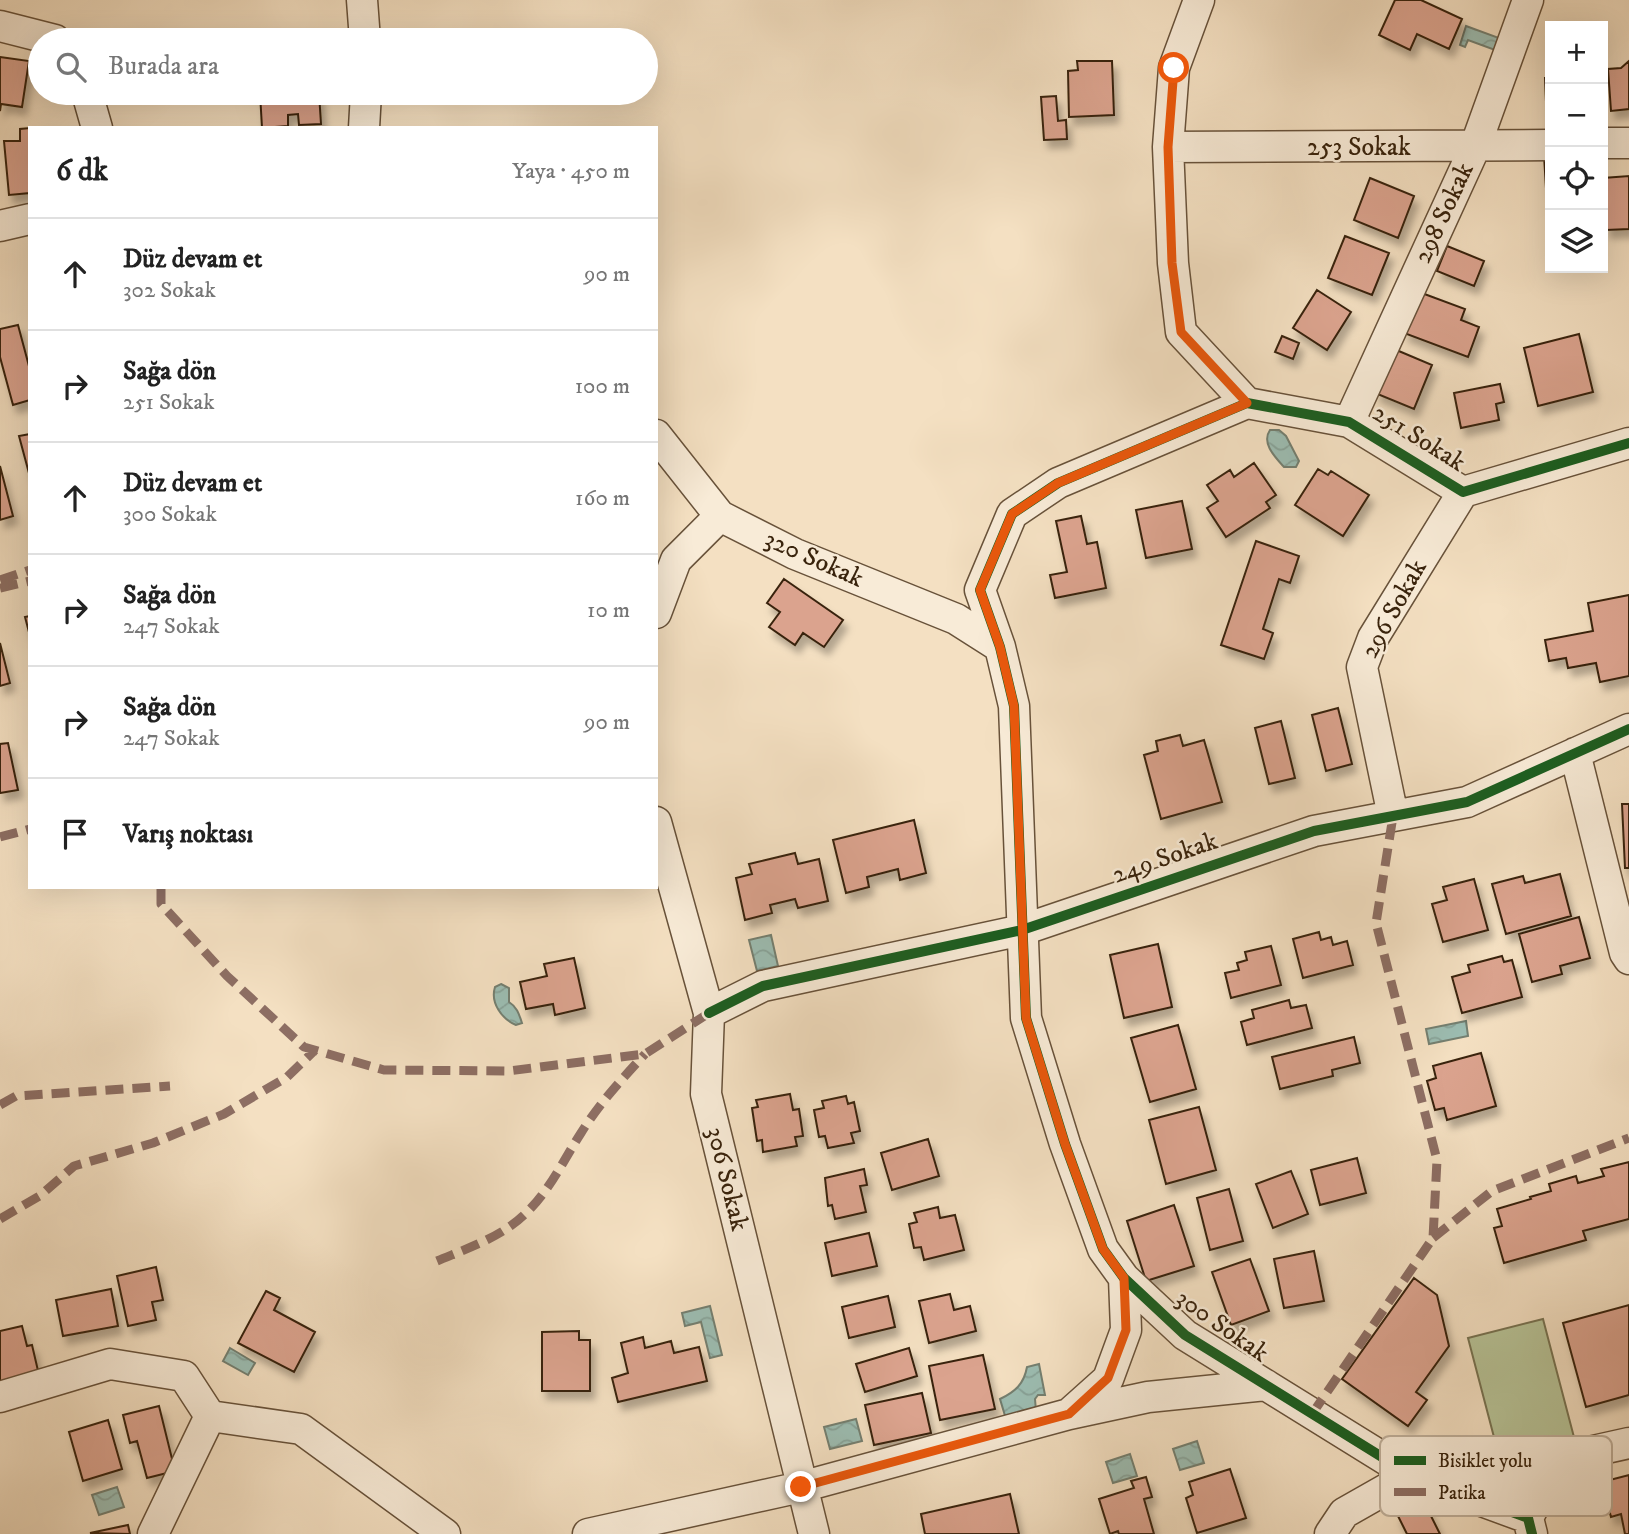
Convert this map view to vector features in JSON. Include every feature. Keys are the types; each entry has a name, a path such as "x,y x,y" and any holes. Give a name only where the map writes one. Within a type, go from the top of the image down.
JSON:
{"street":[{"path":"362,0 364,28"},
{"path":"1000,647 980,590 1012,514 1058,483 1247,403 1181,332 1172,263 1168,147 1174,68 1199,0"},
{"name":"298 Sokak","path":"1349,422 1475,147 1528,0"},
{"path":"0,26 28,33"},
{"path":"90,105 96,126"},
{"path":"364,126 365,105"},
{"path":"1608,143 1629,143"},
{"name":"253 Sokak","path":"1168,147 1545,145"},
{"path":"0,226 28,219"},
{"name":"251 Sokak","path":"1247,403 1349,422 1463,492 1629,443"},
{"name":"320 Sokak","path":"658,438 720,516 795,554 956,619 1000,647"},
{"name":"296 Sokak","path":"1393,816 1362,667 1373,638 1463,492"},
{"path":"658,608 676,560 720,516"},
{"name":"300 Sokak","path":"1000,647 1014,706 1026,1018 1065,1144 1103,1249 1124,1278 1185,1335 1380,1456"},
{"name":"249 Sokak","path":"709,1013 763,986 1022,930 1314,831 1467,802 1629,729"},
{"path":"1575,753 1625,953 1629,960"},
{"name":"306 Sokak","path":"658,829 709,1013 706,1094 814,1534"},
{"path":"1069,1414 1108,1378 1126,1330 1124,1278"},
{"path":"0,1397 110,1364 184,1376 210,1416 301,1429 446,1534"},
{"path":"588,1534 801,1487 1069,1414 1148,1396 1266,1385"},
{"path":"153,1534 210,1416"},
{"path":"1330,1534 1344,1513 1380,1493"},
{"name":"300 Sokak","path":"1507,1516 1530,1526"}],"green space":[{"path":"1543,1319 1574,1436 1494,1436 1468,1338"}],"water":[{"path":"1466,26 1499,38 1495,50 1468,40 1465,47 1460,45"},
{"path":"1270,430 1279,430 1286,436 1299,461 1296,467 1284,467 1273,454 1267,440"},
{"path":"771,935 778,966 757,971 749,940"},
{"path":"501,984 509,988 509,1002 516,1008 522,1023 516,1025 498,1010 494,993 495,987"},
{"path":"1466,1021 1468,1036 1429,1044 1426,1029"},
{"path":"710,1306 722,1355 710,1358 701,1322 685,1326 682,1313"},
{"path":"230,1348 255,1363 248,1375 223,1361"},
{"path":"1039,1364 1045,1395 1038,1395 1035,1399 1036,1411 1006,1419 1000,1399 1018,1387 1027,1367"},
{"path":"856,1419 862,1441 830,1449 824,1427"},
{"path":"1197,1441 1204,1463 1180,1470 1173,1449"},
{"path":"1130,1454 1137,1476 1113,1483 1106,1462"},
{"path":"117,1487 124,1507 99,1515 92,1495"}],"building":[{"path":"1395,0 1421,0 1462,19 1449,49 1417,34 1410,50 1379,35"},
{"path":"0,57 28,61 22,107 1,104 0,111"},
{"path":"1077,61 1112,61 1114,115 1069,117 1068,71 1078,70"},
{"path":"1629,61 1629,109 1611,111 1608,69 1621,68"},
{"path":"1056,96 1058,121 1066,120 1067,139 1044,140 1041,97"},
{"path":"261,105 320,105 321,124 299,125 298,114 288,115 288,126 262,126"},
{"path":"28,128 28,193 9,195 4,141 20,141 20,129"},
{"path":"1629,176 1629,229 1608,230 1608,178"},
{"path":"1370,178 1414,196 1398,238 1354,220"},
{"path":"1345,236 1389,253 1372,295 1328,278"},
{"path":"1447,246 1484,261 1474,286 1437,271"},
{"path":"1317,290 1351,312 1327,350 1293,328"},
{"path":"1419,292 1465,309 1461,320 1479,327 1468,357 1404,333"},
{"path":"18,325 28,362 28,401 13,405 0,357 0,329"},
{"path":"1579,334 1593,392 1538,406 1524,348"},
{"path":"1282,336 1299,343 1293,359 1275,352"},
{"path":"1394,349 1432,365 1414,409 1375,393"},
{"path":"1500,384 1504,402 1496,404 1499,420 1461,428 1454,393"},
{"path":"28,434 28,470 19,436"},
{"path":"1254,463 1276,495 1266,502 1270,508 1226,537 1207,508 1218,501 1207,485 1230,470 1234,477"},
{"path":"0,466 13,516 0,520"},
{"path":"1318,469 1328,475 1331,471 1369,495 1343,536 1295,505"},
{"path":"1182,501 1192,549 1146,558 1136,510"},
{"path":"1081,516 1087,544 1097,542 1106,588 1055,598 1050,575 1067,572 1056,521"},
{"path":"1256,541 1299,556 1290,583 1279,579 1263,629 1273,633 1264,659 1221,645"},
{"path":"784,579 843,620 824,647 803,633 795,645 769,627 780,612 767,603"},
{"path":"1629,595 1629,676 1600,682 1596,663 1568,668 1566,658 1549,661 1545,640 1593,631 1588,603"},
{"path":"0,643 10,683 0,686"},
{"path":"1338,708 1352,764 1326,771 1312,715"},
{"path":"1281,721 1295,778 1269,784 1255,728"},
{"path":"1180,735 1183,746 1204,740 1222,802 1161,819 1144,755 1158,751 1156,741"},
{"path":"8,743 18,790 0,793 0,744"},
{"path":"1622,804 1629,804 1629,868 1625,868"},
{"path":"914,820 926,873 900,880 898,869 867,877 869,887 846,893 833,840"},
{"path":"795,853 798,864 819,859 828,901 798,908 795,899 770,905 772,913 745,920 736,878 752,874 749,864"},
{"path":"1560,874 1571,916 1506,934 1492,884 1523,876 1525,883"},
{"path":"1474,879 1488,930 1443,942 1432,904 1447,900 1443,887"},
{"path":"1579,917 1590,958 1560,966 1562,974 1532,982 1519,934"},
{"path":"1319,932 1321,940 1331,937 1333,945 1347,941 1353,965 1303,978 1293,939"},
{"path":"1158,944 1172,1007 1124,1018 1110,955"},
{"path":"1271,946 1281,985 1231,998 1225,973 1239,970 1237,963 1247,960 1245,952"},
{"path":"1502,956 1504,962 1512,960 1522,997 1462,1013 1452,977 1470,972 1468,965"},
{"path":"574,958 585,1008 555,1015 553,1004 526,1009 520,982 547,976 544,964"},
{"path":"1289,1000 1291,1008 1306,1005 1312,1028 1247,1045 1241,1022 1254,1018 1252,1010"},
{"path":"1178,1025 1196,1089 1150,1102 1131,1038"},
{"path":"1354,1037 1360,1063 1332,1070 1333,1076 1280,1089 1272,1057"},
{"path":"1481,1053 1496,1106 1447,1120 1444,1108 1435,1110 1427,1081 1436,1078 1433,1066"},
{"path":"790,1094 793,1110 799,1109 803,1136 795,1137 797,1146 763,1152 762,1140 757,1141 752,1108 758,1107 756,1100"},
{"path":"846,1096 848,1104 854,1102 860,1131 851,1133 854,1143 828,1148 825,1136 819,1137 814,1110 824,1108 822,1101"},
{"path":"1199,1107 1216,1170 1166,1184 1149,1120"},
{"path":"928,1139 939,1176 892,1190 881,1153"},
{"path":"1357,1158 1366,1193 1320,1205 1311,1170"},
{"path":"1629,1162 1629,1219 1583,1231 1586,1240 1504,1263 1494,1228 1502,1226 1497,1209 1551,1191 1549,1184 1576,1176 1578,1183 1604,1176 1601,1169"},
{"path":"864,1169 867,1185 860,1186 866,1212 835,1219 832,1205 828,1206 825,1178"},
{"path":"1291,1171 1308,1214 1273,1228 1256,1184"},
{"path":"1229,1189 1243,1241 1210,1250 1197,1198"},
{"path":"1174,1205 1194,1266 1146,1281 1127,1221"},
{"path":"938,1207 940,1218 955,1215 964,1250 924,1260 921,1247 914,1248 909,1224 917,1222 914,1213"},
{"path":"869,1233 877,1266 832,1276 825,1243"},
{"path":"1314,1251 1324,1301 1284,1308 1274,1259"},
{"path":"1250,1259 1269,1311 1231,1325 1212,1272"},
{"path":"156,1267 163,1300 152,1302 156,1320 128,1326 117,1276"},
{"path":"1414,1278 1437,1295 1449,1346 1416,1392 1427,1400 1408,1426 1342,1379"},
{"path":"111,1289 118,1326 63,1336 56,1300"},
{"path":"266,1291 280,1298 274,1310 315,1332 294,1372 238,1343"},
{"path":"950,1294 954,1310 970,1306 976,1331 929,1343 919,1301"},
{"path":"888,1296 895,1327 849,1338 842,1307"},
{"path":"1629,1305 1629,1395 1586,1407 1563,1323"},
{"path":"22,1326 27,1346 32,1345 39,1375 0,1384 0,1331"},
{"path":"579,1331 579,1340 590,1340 590,1391 542,1391 542,1332"},
{"path":"643,1337 645,1348 671,1341 674,1353 699,1347 707,1381 618,1402 612,1378 628,1373 621,1343"},
{"path":"909,1348 917,1376 865,1392 856,1364"},
{"path":"983,1355 995,1409 940,1420 929,1366"},
{"path":"922,1393 931,1433 874,1445 865,1405"},
{"path":"159,1406 175,1471 147,1478 137,1441 130,1443 123,1415"},
{"path":"108,1420 122,1469 83,1481 69,1432"},
{"path":"1230,1469 1246,1518 1197,1533 1186,1498 1193,1495 1189,1482"},
{"path":"1629,1475 1629,1534 1625,1534 1621,1514 1611,1517 1612,1479"},
{"path":"1146,1477 1152,1497 1144,1499 1154,1534 1119,1534 1118,1531 1110,1534 1099,1499 1134,1488 1131,1481"},
{"path":"1010,1494 1019,1534 925,1534 921,1514"},
{"path":"1398,1516 1431,1516 1440,1534 1407,1534"},
{"path":"128,1525 130,1534 90,1533"}],"marked path":[{"path":"0,580 28,571"},
{"path":"0,588 28,581"},
{"path":"1312,1414 1433,1238 1437,1160 1376,923 1393,816"},
{"path":"0,837 28,830"},
{"path":"161,889 161,904 227,976 304,1047 384,1070 508,1071 645,1054 709,1013"},
{"path":"0,1219 41,1195 74,1166 153,1143 224,1114 287,1077 315,1050"},
{"path":"437,1261 495,1235 526,1213 549,1185 595,1112 645,1054"},
{"path":"0,1105 16,1096 170,1086"},
{"path":"1433,1238 1492,1191 1629,1138"}],"cycle path":[{"path":"1380,1456 1185,1335 1124,1278 1103,1249 1065,1144 1026,1018 1014,706 1000,647 980,590 1012,514 1058,483 1247,403 1349,422 1463,492 1629,443"},
{"path":"709,1013 763,986 1022,930 1314,831 1467,802 1629,729"},
{"path":"1523,1516 1528,1518 1532,1534"}],"route":[{"path":"801,1487 1069,1414 1108,1378 1126,1330 1124,1278 1103,1249 1065,1144 1026,1018 1014,706 1000,647 980,590 1012,514 1058,483 1247,403 1181,332 1172,263 1168,147 1174,68"}]}
